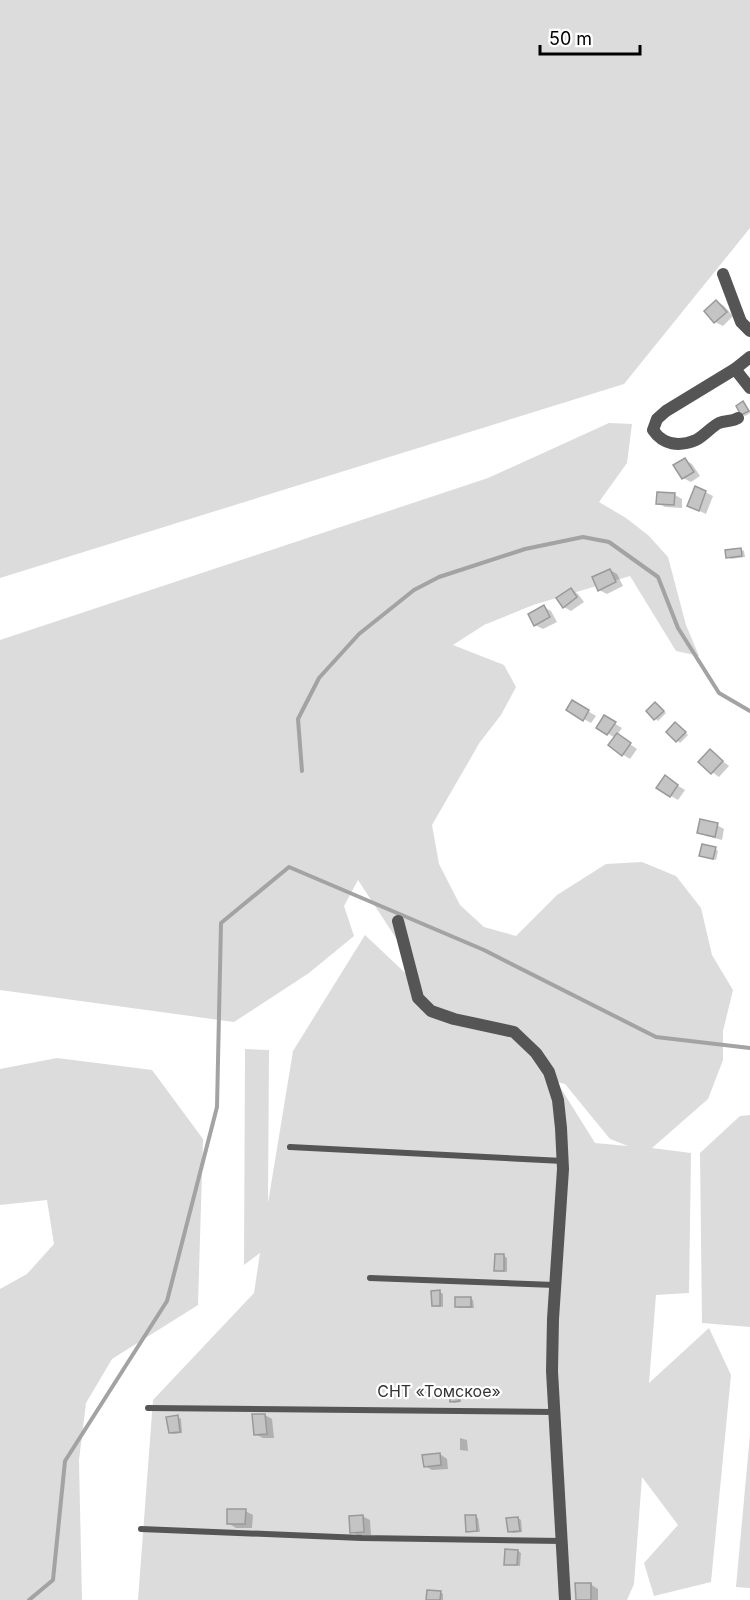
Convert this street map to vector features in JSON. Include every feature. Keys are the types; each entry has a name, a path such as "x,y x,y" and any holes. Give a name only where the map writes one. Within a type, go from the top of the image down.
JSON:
{"street":[{"path":"723,274 741,322 750,331"},
{"path":"738,418 721,422 695,440 679,444 669,444 653,430 657,419 666,411 735,369 750,357"},
{"path":"735,369 750,388"},
{"path":"399,921 418,998 431,1011 514,1032 536,1053 549,1072 558,1100 562,1161 552,1371 565,1600"}],"lane":[{"path":"290,1147 562,1161"},
{"path":"370,1278 555,1285"},
{"path":"148,1408 554,1412"},
{"path":"141,1529 362,1538 562,1541"}],"green space":[{"path":"0,0 750,0 750,228 624,384 0,578"},
{"name":"СНТ «Томское»","path":"609,423 632,424 627,463 599,502 626,518 648,535 668,557 686,625 699,656 676,651 630,576 533,605 484,625 453,645 504,665 516,687 501,715 480,742 432,825 439,864 460,905 484,927 516,936 557,895 606,864 642,862 676,876 701,908 712,955 733,990 723,1031 723,1060 708,1099 652,1148 691,1153 689,1293 656,1295 649,1383 709,1328 731,1375 711,1582 654,1596 644,1563 678,1525 642,1477 634,1584 627,1600 138,1600 153,1400 254,1293 260,1253 244,1265 245,1049 269,1050 268,1203 293,1051 365,935 418,985 409,958 358,880 344,906 354,936 309,973 234,1022 0,990 0,640 488,478","holes":["557,1082 565,1084 610,1139 628,1146 595,1143"]},
{"path":"57,1058 152,1070 203,1139 198,1305 112,1359 86,1403 79,1460 82,1600 0,1600 0,1289 27,1274 54,1244 47,1200 0,1205 0,1069"},
{"path":"750,1115 750,1327 702,1323 700,1153 740,1116"},
{"path":"750,1434 750,1588 736,1587"}],"building":[{"path":"716,300 727,312 714,323 704,311"},
{"path":"743,401 749,411 741,415 736,406"},
{"path":"685,458 694,472 682,479 673,465"},
{"path":"695,486 706,491 699,511 687,506"},
{"path":"657,492 675,493 674,505 656,504"},
{"path":"741,548 742,556 726,558 725,550"},
{"path":"610,569 616,582 598,591 592,577"},
{"path":"571,588 577,597 563,608 556,598"},
{"path":"544,605 550,617 534,626 528,614"},
{"path":"572,700 589,710 583,721 566,710"},
{"path":"655,702 664,711 654,720 646,711"},
{"path":"604,715 616,722 607,735 596,728"},
{"path":"675,722 686,732 676,742 666,732"},
{"path":"617,733 631,743 622,756 608,745"},
{"path":"710,749 723,761 711,774 698,762"},
{"path":"665,775 678,785 670,797 656,788"},
{"path":"700,819 718,823 715,837 697,833"},
{"path":"702,844 716,847 713,859 699,856"},
{"path":"495,1254 504,1254 504,1271 494,1271"},
{"path":"440,1290 440,1306 432,1306 431,1291"},
{"path":"455,1297 471,1297 471,1307 455,1307"},
{"path":"458,1391 459,1401 450,1402 449,1392"},
{"path":"252,1414 265,1414 267,1434 254,1435"},
{"path":"178,1415 180,1432 169,1433 166,1417"},
{"path":"440,1453 441,1465 424,1467 422,1455"},
{"path":"227,1509 246,1509 245,1524 227,1524"},
{"path":"363,1515 364,1532 350,1533 349,1516"},
{"path":"465,1515 476,1515 477,1531 466,1532"},
{"path":"518,1517 520,1531 508,1532 506,1518"},
{"path":"505,1549 518,1550 517,1565 504,1565"},
{"path":"575,1583 591,1583 591,1600 576,1600"},
{"path":"427,1590 441,1591 440,1600 426,1600"}],"waterway":[{"path":"302,771 298,719 319,678 359,634 414,590 439,577 525,549 583,537 609,542 658,577 678,628 719,693 750,711"},
{"path":"29,1600 53,1580 65,1461 167,1301 217,1107 221,923 289,867 484,950 656,1037 750,1048"}]}
